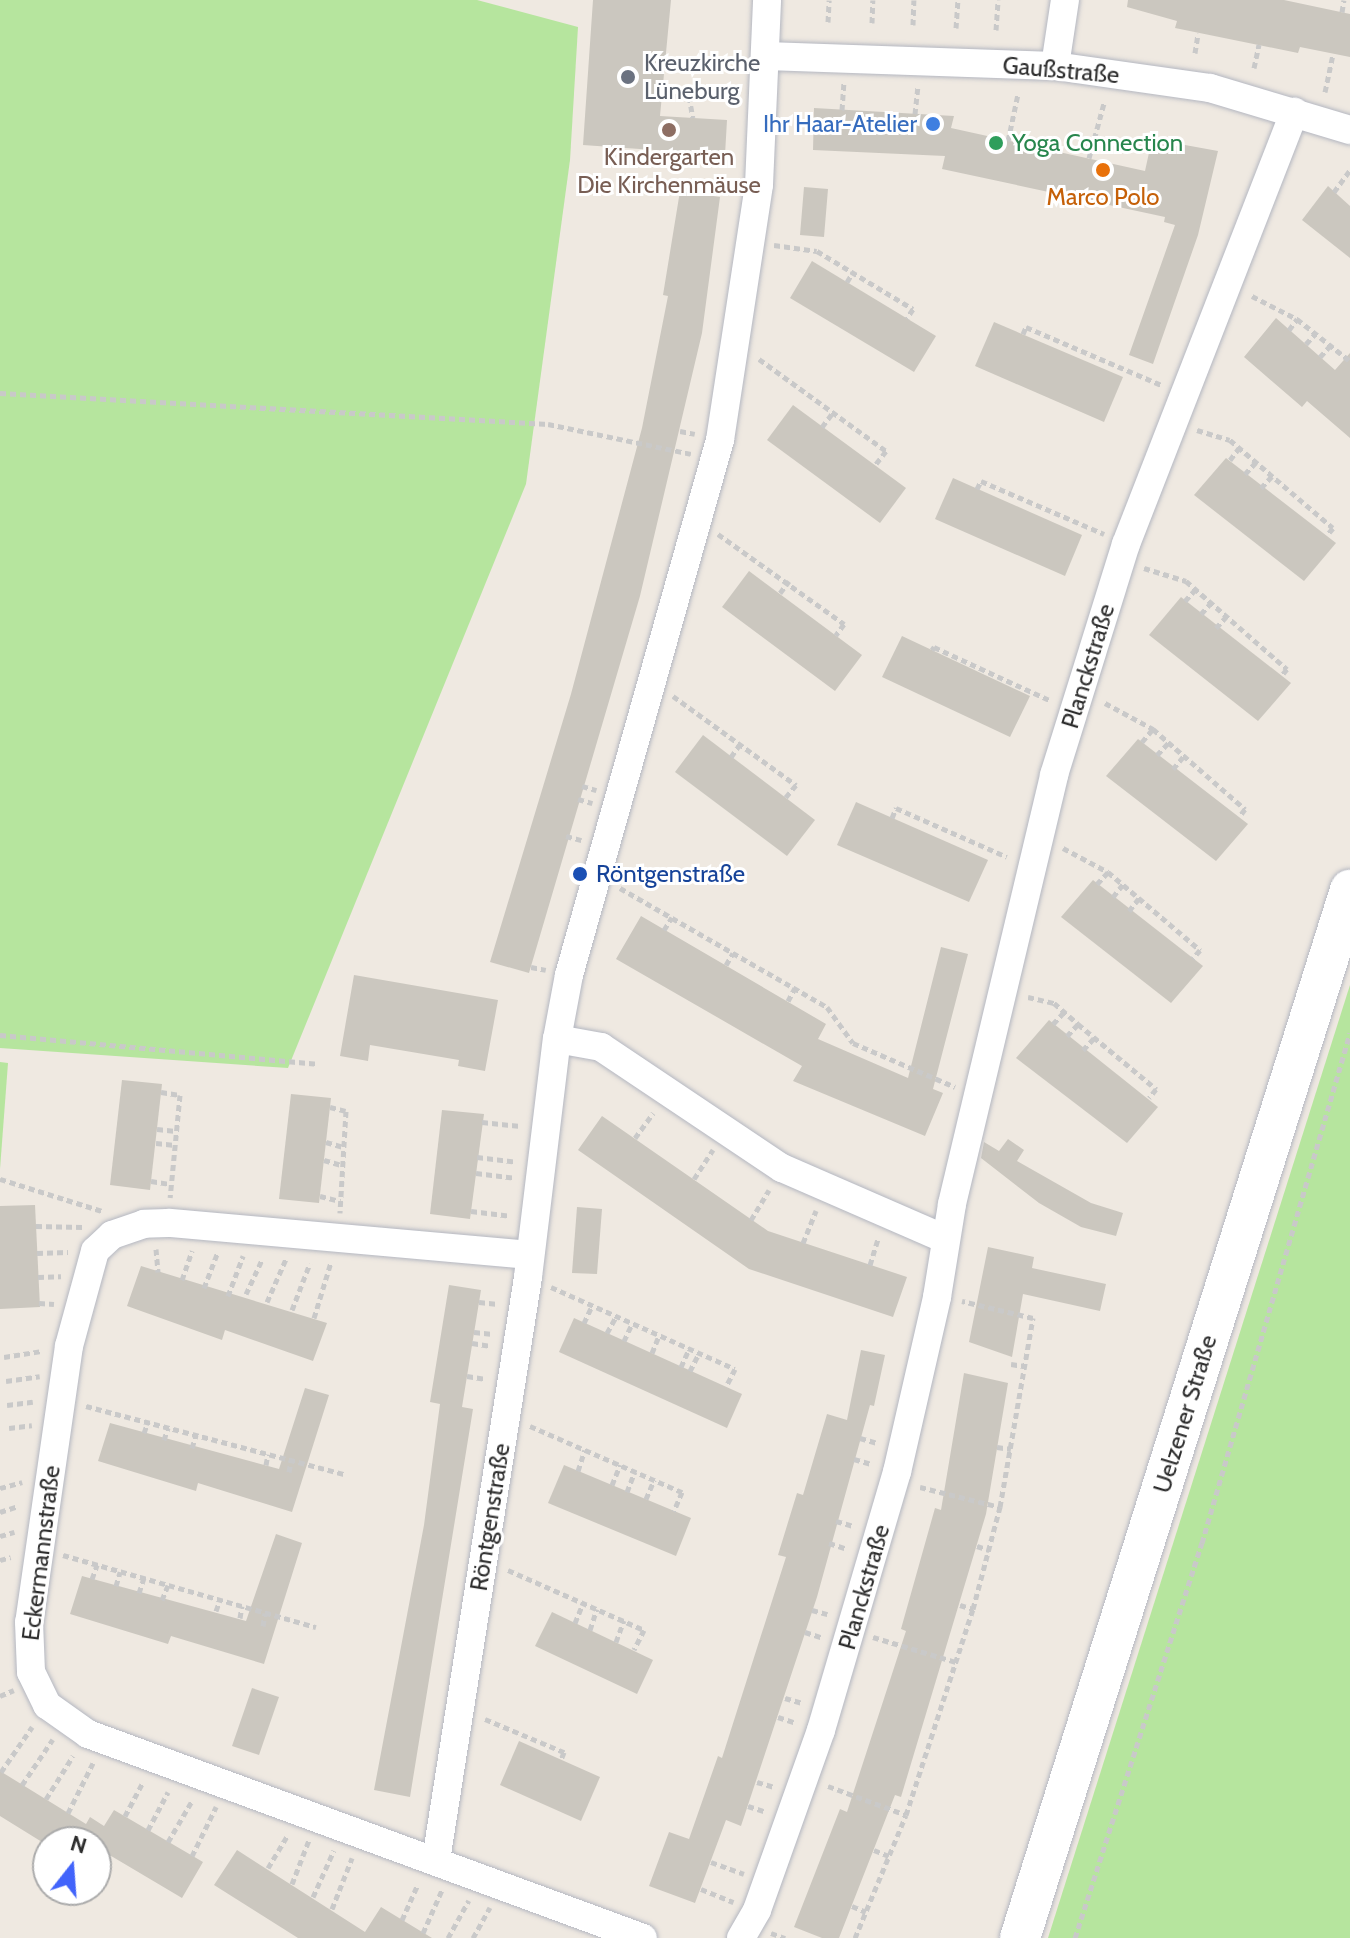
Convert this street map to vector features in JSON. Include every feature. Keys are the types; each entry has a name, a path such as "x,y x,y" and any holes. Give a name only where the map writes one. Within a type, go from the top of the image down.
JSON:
{"main road":[{"name":"Uelzener Straße","path":"1020,1938 1350,890"}],"street":[{"name":"Röntgenstraße","path":"440,1861 459,1708 529,1266 557,1039 597,879 699,528 716,460 735,352 752,242 766,56 767,0"},
{"path":"1055,66 1065,0"},
{"name":"Gaußstraße","path":"766,56 1055,66 1210,88 1350,130"},
{"name":"Planckstraße","path":"746,1932 804,1778 894,1481 937,1297 945,1239 1032,853 1077,702 1123,552 1294,112"},
{"path":"557,1039 601,1047 782,1168 825,1190 945,1239"},
{"name":"Eckermannstraße","path":"76,1725 33,1681 29,1647 69,1346 95,1251 112,1235 156,1224 285,1234 529,1266"},
{"path":"76,1725 192,1772 643,1938"}],"path":[{"path":"828,22 829,0"},
{"path":"872,23 873,0"},
{"path":"913,25 914,0"},
{"path":"956,28 958,0"},
{"path":"996,30 998,0"},
{"path":"1342,12 1344,0"},
{"path":"1195,53 1198,33"},
{"path":"1254,68 1259,45"},
{"path":"1325,92 1333,54"},
{"path":"842,110 844,82"},
{"path":"915,114 918,87"},
{"path":"1008,141 1018,94"},
{"path":"653,95 763,100"},
{"path":"689,96 693,118"},
{"path":"1089,158 1104,103"},
{"path":"1334,192 1350,170"},
{"path":"752,242 817,251 913,309 907,318"},
{"path":"847,282 853,272"},
{"path":"1225,287 1269,302 1297,319 1350,361 1343,368"},
{"path":"1289,330 1297,319"},
{"path":"1023,334 1026,327 1183,394"},
{"path":"1306,344 1315,334"},
{"path":"1320,357 1330,346"},
{"path":"735,352 759,360 886,451 875,465"},
{"path":"1090,363 1093,355"},
{"path":"0,393 548,424 716,460"},
{"path":"822,427 834,411"},
{"path":"1172,423 1230,440 1333,528 1327,535"},
{"path":"1230,460 1239,448"},
{"path":"1245,474 1256,462"},
{"path":"1261,488 1272,476"},
{"path":"977,489 981,481 1040,507 1123,552 1186,581 1287,669 1282,675"},
{"path":"1284,498 1290,491"},
{"path":"1300,512 1306,505"},
{"path":"1036,515 1040,507"},
{"path":"1313,524 1320,517"},
{"path":"699,528 729,538 789,581 844,624 836,635"},
{"path":"780,593 789,581"},
{"path":"1185,601 1195,589"},
{"path":"1201,614 1211,603"},
{"path":"1216,628 1226,617"},
{"path":"1238,638 1244,631"},
{"path":"1255,652 1260,645"},
{"path":"932,650 934,647 997,678 1153,729 1245,809 1239,817"},
{"path":"1269,664 1274,658"},
{"path":"653,690 678,697 796,785 786,797"},
{"path":"1142,742 1153,729"},
{"path":"1157,755 1169,742"},
{"path":"731,757 740,744"},
{"path":"1173,769 1184,756"},
{"path":"1195,779 1202,771"},
{"path":"1212,793 1218,785"},
{"path":"1225,805 1231,796"},
{"path":"892,818 896,808 957,835 1032,853 1081,853 1123,884 1200,950 1193,958"},
{"path":"953,844 957,835"},
{"path":"1097,884 1108,872"},
{"path":"597,879 672,917 827,1007 853,1043 977,1095"},
{"path":"1113,897 1123,884"},
{"path":"1129,911 1139,898"},
{"path":"1150,920 1156,913"},
{"path":"664,930 672,917"},
{"path":"1166,934 1173,927"},
{"path":"1180,947 1187,939"},
{"path":"726,965 733,953"},
{"path":"788,1001 795,988"},
{"path":"1001,989 1054,1003 1156,1089 1149,1098"},
{"path":"1053,1024 1064,1012"},
{"path":"1067,1036 1078,1024"},
{"path":"1075,1938 1202,1543 1350,1033"},
{"path":"0,1035 317,1064"},
{"path":"1083,1050 1094,1038"},
{"path":"849,1053 853,1043"},
{"path":"1105,1060 1112,1052"},
{"path":"903,1076 907,1066"},
{"path":"1122,1074 1128,1066"},
{"path":"1135,1087 1142,1078"},
{"path":"0,1179 156,1224 171,1184 180,1095 161,1092"},
{"path":"330,1107 346,1111 340,1201"},
{"path":"482,1122 544,1128"},
{"path":"157,1129 176,1131"},
{"path":"326,1142 344,1147"},
{"path":"156,1143 175,1145"},
{"path":"477,1157 540,1173"},
{"path":"324,1160 342,1165"},
{"path":"476,1173 540,1173"},
{"path":"151,1181 171,1184"},
{"path":"803,1243 825,1190"},
{"path":"320,1196 340,1201"},
{"path":"204,1288 340,1201"},
{"path":"471,1211 535,1218"},
{"path":"246,1294 285,1234"},
{"path":"228,1296 285,1234"},
{"path":"267,1302 285,1234"},
{"path":"285,1234 292,1310"},
{"path":"285,1234 314,1318"},
{"path":"529,1266 592,1306 735,1369 726,1387"},
{"path":"855,1938 906,1815 973,1609 1000,1507 1024,1366 1030,1314 937,1297"},
{"path":"584,1323 592,1306"},
{"path":"607,1333 616,1317"},
{"path":"624,1341 632,1324"},
{"path":"652,1353 659,1336"},
{"path":"4,1357 69,1346"},
{"path":"681,1367 689,1349"},
{"path":"690,1371 699,1353"},
{"path":"1011,1364 1024,1366"},
{"path":"61,1399 344,1474"},
{"path":"506,1415 682,1492 674,1511"},
{"path":"119,1426 123,1416"},
{"path":"144,1433 148,1422"},
{"path":"164,1440 168,1428"},
{"path":"192,1448 196,1435"},
{"path":"222,1452 225,1443"},
{"path":"997,1447 1011,1449"},
{"path":"244,1458 247,1448"},
{"path":"578,1471 585,1450"},
{"path":"266,1465 268,1454"},
{"path":"289,1472 291,1460"},
{"path":"612,1485 620,1465"},
{"path":"627,1492 635,1471"},
{"path":"646,1499 654,1480"},
{"path":"894,1481 1000,1507"},
{"path":"977,1546 989,1550"},
{"path":"40,1548 316,1627"},
{"path":"483,1559 644,1630 634,1650"},
{"path":"92,1579 97,1565"},
{"path":"116,1586 120,1571"},
{"path":"139,1593 144,1578"},
{"path":"162,1600 168,1585"},
{"path":"192,1604 195,1593"},
{"path":"216,1611 220,1600"},
{"path":"575,1623 583,1603"},
{"path":"960,1605 973,1609"},
{"path":"240,1618 242,1606"},
{"path":"590,1630 597,1609"},
{"path":"263,1626 265,1613"},
{"path":"616,1642 624,1620"},
{"path":"851,1631 956,1662"},
{"path":"933,1698 944,1702"},
{"path":"459,1708 564,1752 561,1760"},
{"path":"1,1772 76,1725"},
{"path":"22,1785 76,1725"},
{"path":"46,1799 76,1725"},
{"path":"68,1813 76,1725"},
{"path":"914,1757 924,1761"},
{"path":"125,1816 192,1772"},
{"path":"148,1830 192,1772"},
{"path":"168,1842 192,1772"},
{"path":"192,1772 192,1856"},
{"path":"804,1778 906,1815"},
{"path":"268,1868 310,1815"},
{"path":"292,1884 310,1815"},
{"path":"313,1897 353,1830"},
{"path":"332,1909 353,1830"},
{"path":"874,1850 889,1856"},
{"path":"402,1920 440,1861"},
{"path":"423,1933 440,1861"},
{"path":"448,1938 482,1877"},
{"path":"852,1906 866,1912"}],"green space":[{"path":"0,0 477,0 578,27 570,160 526,484 288,1068 0,1048"},
{"path":"1350,985 1350,1938 1048,1938"},
{"path":"0,1062 8,1063 0,1169"}],"building":[{"name":"Kreuzkirche Lüneburg","path":"593,0 671,0 660,116 727,120 725,155 583,145"},
{"path":"1128,0 1284,0 1350,14 1350,57 1300,47 1298,53 1175,28 1177,21 1127,7"},
{"path":"814,108 954,116 951,128 1145,171 1152,139 1218,151 1198,235 1153,364 1129,355 1175,225 1164,222 1165,217 942,169 945,156 813,150"},
{"path":"1328,186 1350,206 1350,258 1302,220"},
{"path":"804,187 828,189 824,237 800,235"},
{"path":"680,191 720,197 702,333 640,596 529,973 490,962 571,694 642,428 668,296 663,295"},
{"path":"812,261 936,336 914,372 790,298"},
{"path":"1276,318 1335,370 1350,353 1350,438 1307,401 1302,407 1244,357"},
{"path":"994,322 1123,377 1104,422 975,366"},
{"path":"793,405 906,488 880,523 767,440"},
{"path":"1226,458 1336,543 1304,581 1194,495"},
{"path":"953,478 1082,535 1065,576 935,519"},
{"path":"749,571 862,655 835,691 722,607"},
{"path":"1181,597 1291,683 1258,721 1149,635"},
{"path":"902,636 1030,696 1010,737 882,677"},
{"path":"703,735 815,820 787,856 675,772"},
{"path":"1138,739 1248,824 1216,861 1106,776"},
{"path":"856,802 988,860 969,902 837,845"},
{"path":"1093,880 1203,966 1171,1003 1061,917"},
{"path":"641,916 826,1024 818,1039 908,1078 941,947 968,954 933,1089 943,1093 925,1136 793,1081 802,1066 616,959"},
{"path":"354,975 498,1000 485,1071 458,1066 459,1060 370,1045 368,1061 340,1056"},
{"path":"1049,1020 1158,1107 1127,1143 1016,1058"},
{"path":"122,1080 162,1084 150,1190 110,1185"},
{"path":"291,1094 331,1098 319,1203 279,1199"},
{"path":"442,1110 484,1114 470,1219 430,1214"},
{"path":"602,1116 768,1231 907,1277 893,1317 749,1269 578,1150"},
{"path":"1008,1139 1024,1150 1017,1161 1091,1203 1123,1213 1116,1236 1081,1227 1039,1203 981,1158 984,1142 999,1151"},
{"path":"35,1205 40,1307 0,1309 0,1206"},
{"path":"577,1207 602,1209 597,1274 572,1273"},
{"path":"988,1247 1034,1257 1032,1268 1106,1284 1100,1311 1023,1294 1012,1357 969,1342"},
{"path":"141,1266 327,1323 313,1361 225,1330 222,1340 127,1306"},
{"path":"449,1285 481,1290 462,1407 473,1409 410,1797 374,1790 424,1525 440,1404 430,1402"},
{"path":"574,1318 742,1394 727,1428 559,1352"},
{"path":"861,1350 885,1355 874,1406 870,1405 817,1597 741,1826 726,1820 695,1903 649,1886 669,1832 689,1839 718,1756 722,1758 786,1557 778,1555 797,1493 803,1495 827,1414 847,1420"},
{"path":"964,1373 1008,1383 986,1514 901,1797 895,1795 839,1938 822,1938 794,1927 840,1809 847,1812 906,1631 901,1629 935,1508 941,1510"},
{"path":"305,1388 329,1395 292,1512 198,1483 196,1491 98,1461 110,1423 279,1469"},
{"path":"564,1465 691,1518 676,1556 548,1503"},
{"path":"276,1534 302,1543 264,1664 171,1636 168,1644 70,1614 82,1576 246,1621"},
{"path":"552,1612 653,1660 637,1694 535,1646"},
{"path":"252,1688 279,1697 259,1755 232,1746"},
{"path":"519,1741 600,1777 581,1821 500,1785"},
{"path":"0,1771 86,1824 90,1817 104,1826 32,1826 32,1836 0,1816"},
{"path":"114,1810 203,1862 182,1898 112,1856 112,1826 104,1826"},
{"path":"237,1850 365,1932 381,1907 432,1938 298,1938 214,1885"}],"place":[{"name":"Kreuzkirche Lüneburg","path":"628,77"},
{"name":"Ihr Haar-Atelier","path":"933,124"},
{"name":"Kindergarten Die Kirchenmäuse","path":"669,130"},
{"name":"Yoga Connection","path":"996,143"},
{"name":"Marco Polo","path":"1103,170"},
{"name":"Röntgenstraße","path":"580,874"}]}
